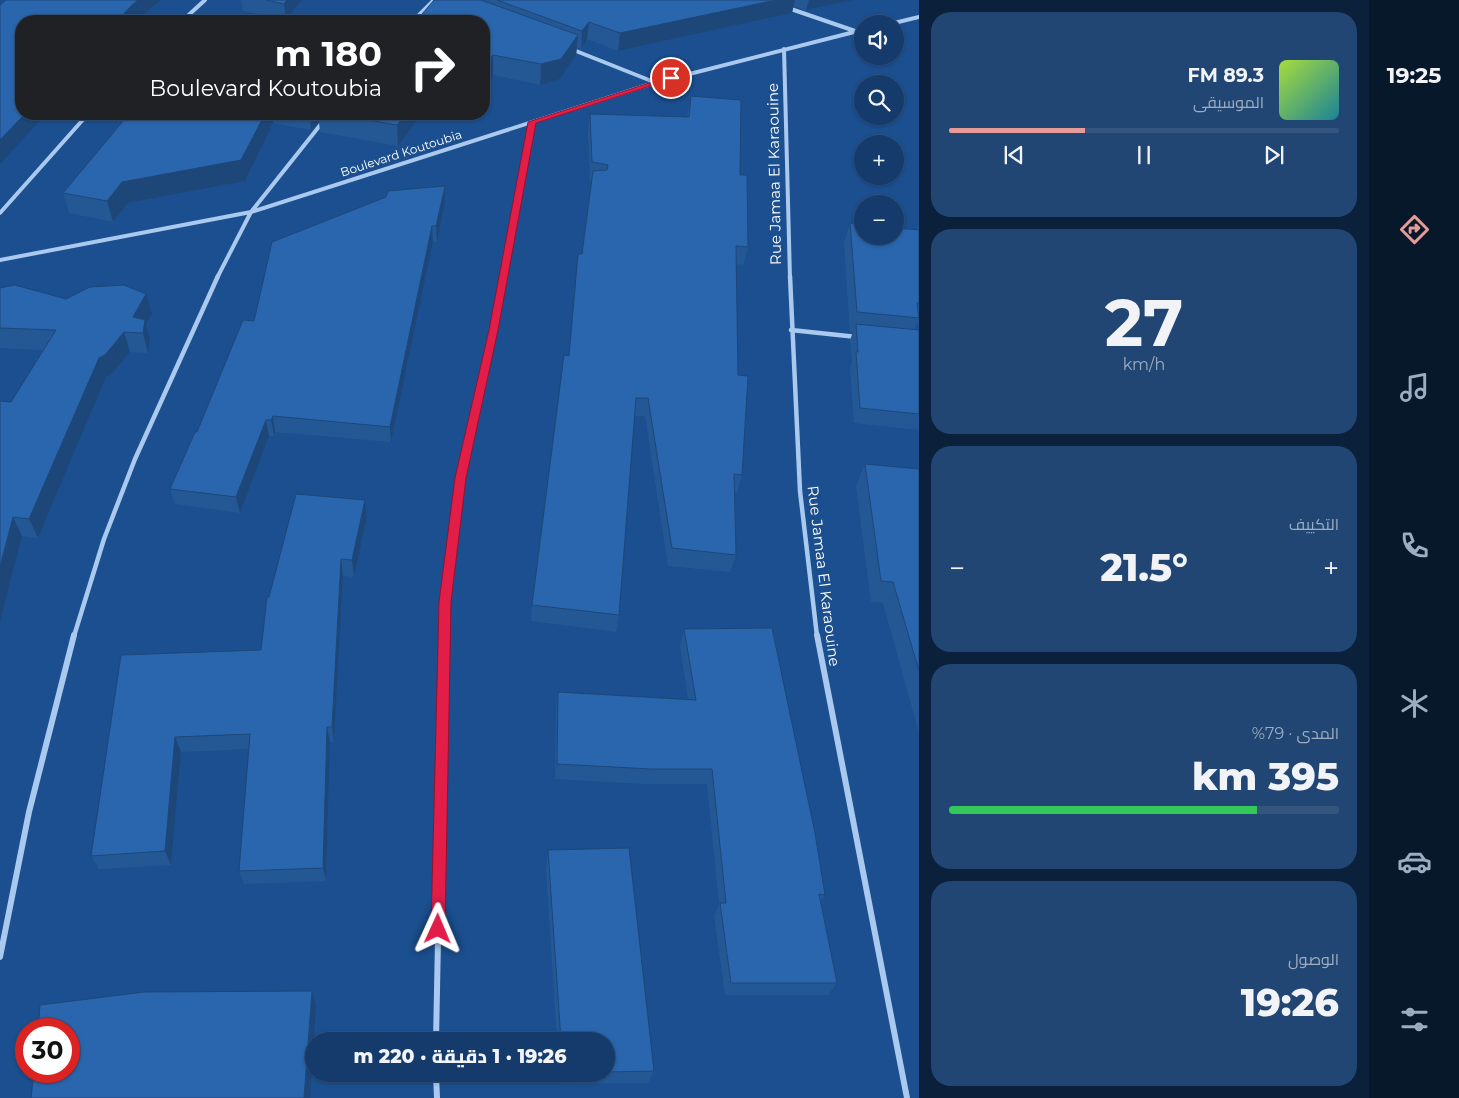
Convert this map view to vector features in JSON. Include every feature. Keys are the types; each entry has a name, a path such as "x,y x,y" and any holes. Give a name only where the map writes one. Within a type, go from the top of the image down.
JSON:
{"street":[{"path":"189,15 205,0"},
{"path":"419,15 434,0"},
{"path":"782,6 854,30"},
{"path":"904,21 919,17"},
{"name":"Boulevard Koutoubia","path":"0,260 250,212 654,82 854,32"},
{"path":"562,45 654,82"},
{"name":"Rue Jamaa El Karaouine","path":"784,49 791,330 796,382 800,492 809,580 823,672 907,1098"},
{"path":"0,213 83,120"},
{"path":"0,956 29,812 72,641 104,539 134,459 168,383 250,212 324,120"},
{"path":"436,1032 445,602 460,478 493,330 532,122"},
{"path":"791,330 860,337"},
{"path":"436,1082 436,1098"}],"building":[{"path":"6,0 138,0 123,15 15,15 15,120 19,120 0,140 0,5"},
{"path":"266,0 287,0 284,4"},
{"path":"434,0 481,0 578,35 561,59 541,64 493,55 490,60 490,15 421,15"},
{"path":"497,0 776,0 620,33 589,22 582,31"},
{"path":"691,96 741,100 740,175 747,175 748,247 736,246 738,375 748,376 742,475 734,474 736,555 672,548 648,398 636,398 619,615 532,605 564,355 569,356 578,254 582,254 593,171 607,170 608,165 592,162 590,114 689,117"},
{"path":"124,120 262,120 241,160 122,182 107,201 63,193"},
{"path":"367,120 401,120 397,125"},
{"path":"445,186 436,226 432,226 390,427 273,416 271,420 266,420 236,497 170,489 195,432 197,432 243,320 254,321 272,242 386,197 388,191"},
{"path":"850,223 854,223 854,245 904,245 904,229 919,230 919,303 917,303 919,318 857,312"},
{"path":"15,285 66,299 90,287 124,285 146,294 133,317 145,320 143,333 124,332 105,355 99,358 29,519 13,517 0,567 0,401 11,402 56,330 0,328 0,288"},
{"path":"856,324 919,330 919,414 860,408"},
{"path":"865,464 919,469 919,671 893,582 881,581"},
{"path":"296,494 365,500 352,560 341,559 332,727 327,727 323,868 239,871 250,734 175,737 165,851 91,856 121,655 261,650 267,597 269,597"},
{"path":"772,628 815,833 825,895 819,894 837,983 731,983 720,903 726,903 712,769 651,769 557,764 558,692 696,700 684,629"},
{"path":"629,848 654,1071 615,1072 615,1032 560,1032 548,850"},
{"path":"312,991 309,1032 305,1032 304,1098 31,1098 33,1083 80,1083 80,1018 39,1018 40,1005 144,992"}],"route":[{"path":"438,929 445,602 460,478 493,330 532,122 671,78"}]}
